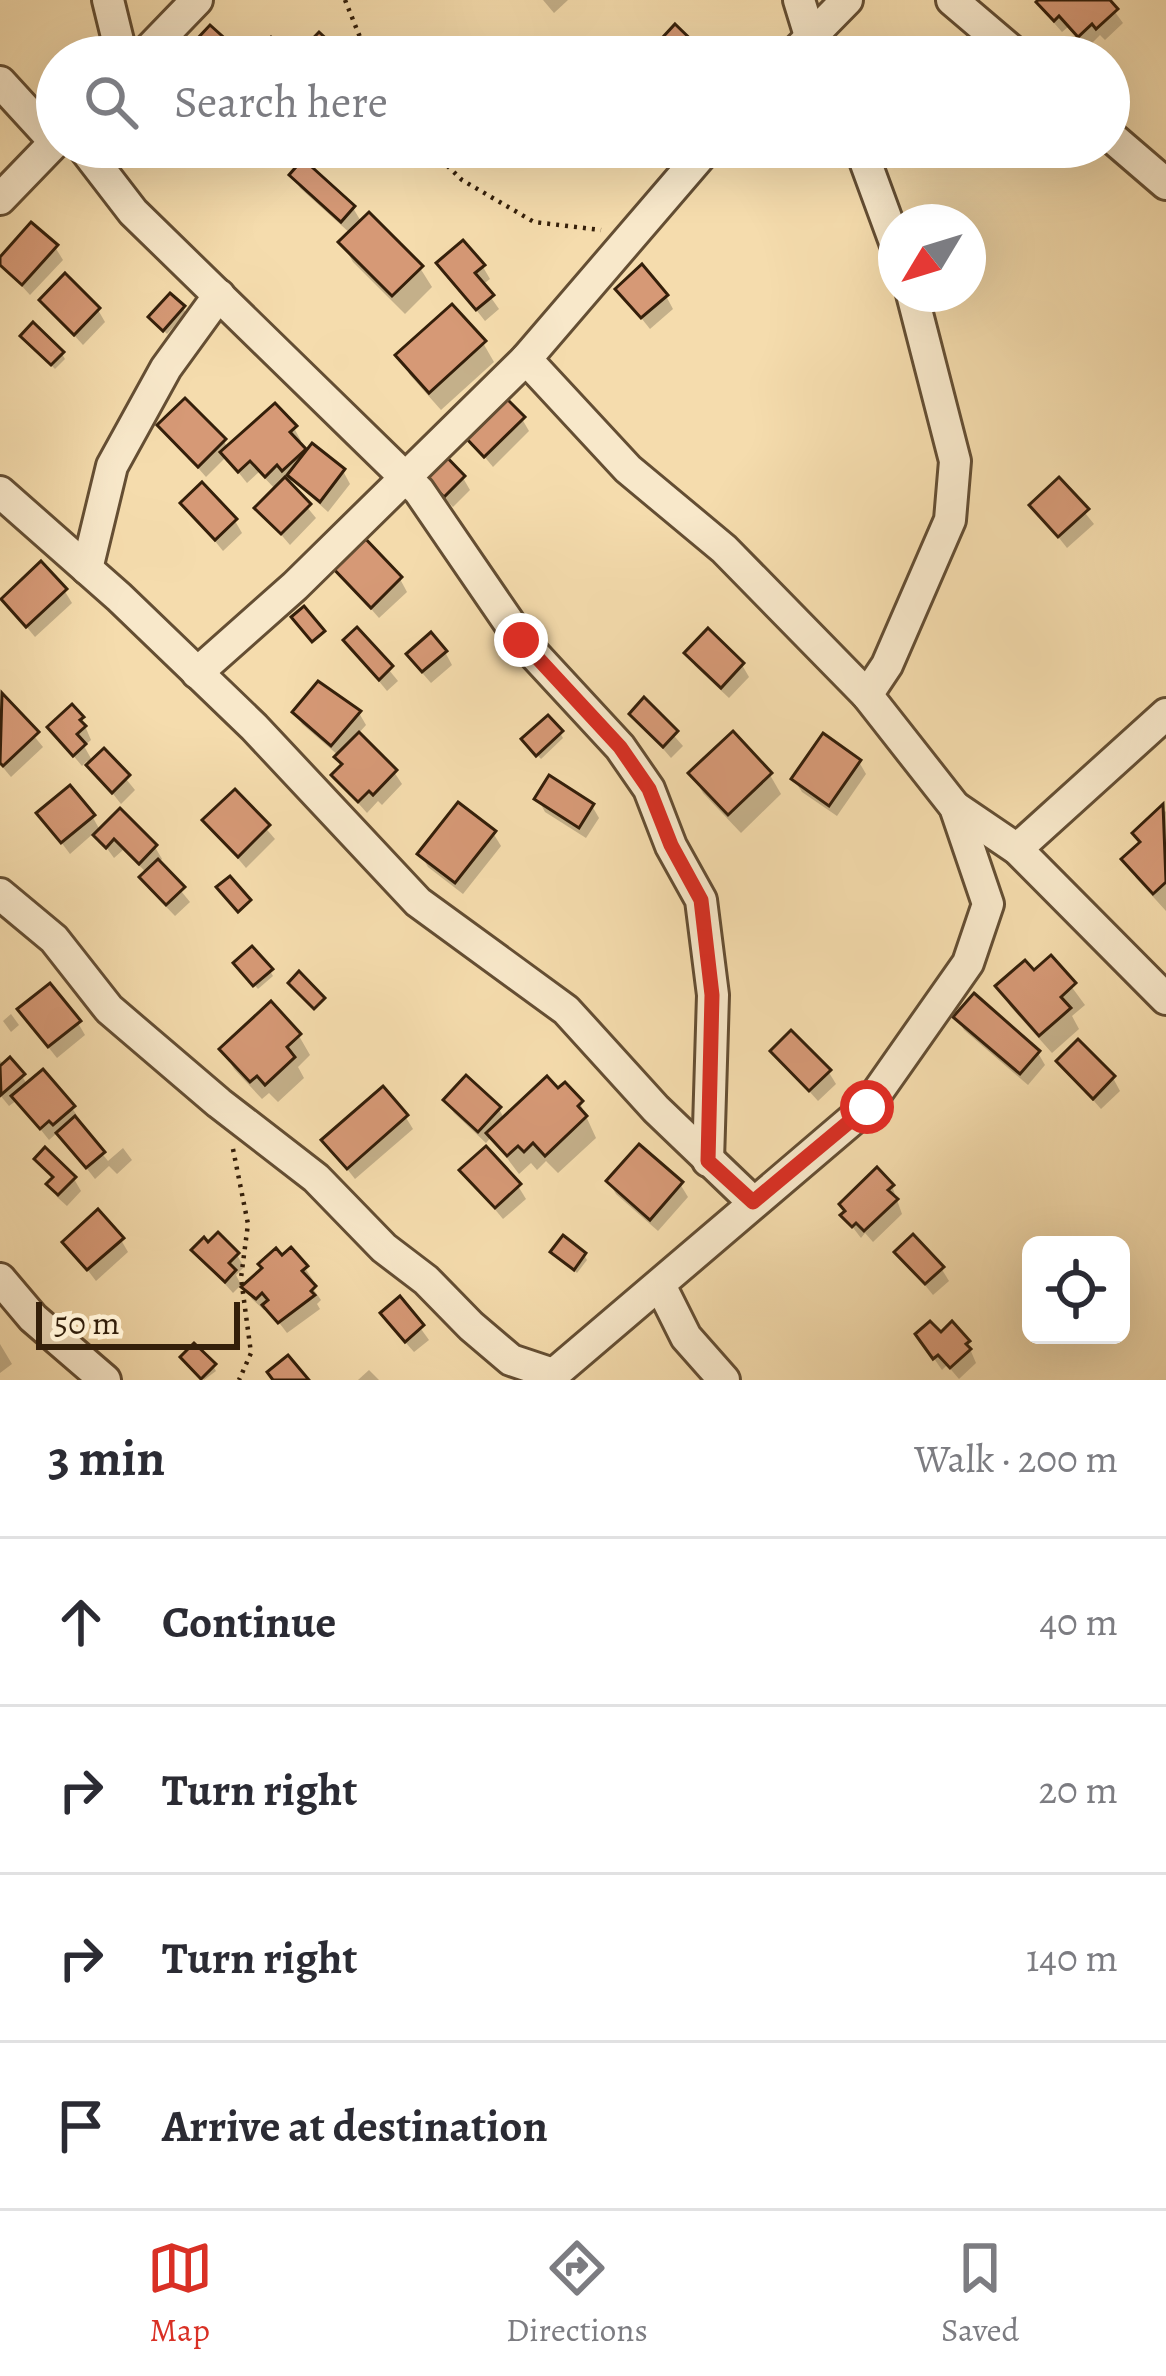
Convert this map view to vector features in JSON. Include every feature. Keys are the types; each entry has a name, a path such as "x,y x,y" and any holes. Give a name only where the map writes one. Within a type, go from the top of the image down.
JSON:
{"street":[{"path":"107,0 116,36"},
{"path":"162,36 197,0"},
{"path":"799,0 804,36"},
{"path":"818,36 847,0"},
{"path":"952,0 994,36"},
{"path":"0,82 36,116"},
{"path":"1130,153 1166,184"},
{"path":"0,199 36,168"},
{"path":"90,168 419,491 521,640 620,747 649,789 671,845 701,900 712,995 708,1161"},
{"path":"197,673 296,586 526,359 689,168"},
{"path":"868,168 881,204"},
{"path":"87,569 112,466 166,368 219,296"},
{"path":"867,695 887,665 950,520 955,461 917,312"},
{"path":"526,359 628,469 724,549 867,695 955,807 1017,849 1166,999"},
{"path":"0,492 254,728 418,902 566,1010 708,1161 753,1202"},
{"path":"1017,849 1166,714"},
{"path":"0,894 54,938 109,1009 316,1178 384,1248 426,1280 511,1360 550,1377 867,1107 968,963 988,904 955,807"},
{"path":"0,1279 33,1318 105,1380"},
{"path":"660,1285 686,1337 724,1380"}],"path":[{"path":"345,0 360,36"},
{"path":"450,168 534,222 631,234"},
{"path":"232,1147 248,1224 242,1278 251,1352 239,1380"}],"building":[{"path":"1110,0 1118,9 1096,29 1092,24 1077,36 1059,16 1054,21 1036,2"},
{"path":"675,24 687,36 664,36"},
{"path":"210,25 222,36 200,36"},
{"path":"295,168 313,168 355,206 341,222 289,175"},
{"path":"369,212 423,266 392,296 338,242"},
{"path":"31,222 58,245 22,285 0,265 0,257"},
{"path":"463,240 485,265 475,273 494,295 476,310 436,263"},
{"path":"642,264 668,295 641,318 615,289"},
{"path":"65,273 100,308 74,335 39,300"},
{"path":"170,293 185,306 163,331 148,317"},
{"path":"452,304 486,341 429,393 395,355"},
{"path":"33,322 64,352 51,365 20,336"},
{"path":"185,398 226,439 198,467 157,425"},
{"path":"506,398 525,417 484,457 465,437"},
{"path":"275,403 297,426 290,432 306,449 282,471 277,465 265,477 250,461 238,472 220,452"},
{"path":"312,443 345,469 320,502 287,475"},
{"path":"436,446 465,476 444,497 415,467"},
{"path":"285,477 311,504 281,534 254,508"},
{"path":"1059,477 1089,509 1058,537 1029,505"},
{"path":"202,482 237,519 215,540 180,503"},
{"path":"360,533 402,577 371,608 328,563"},
{"path":"41,561 67,589 26,627 1,599"},
{"path":"304,606 325,631 312,642 291,617"},
{"path":"357,627 393,666 379,680 343,640"},
{"path":"708,628 744,663 721,688 684,653"},
{"path":"431,632 447,651 422,672 406,654"},
{"path":"318,681 361,711 331,746 292,712"},
{"path":"2,693 39,732 3,766 0,763"},
{"path":"644,697 678,731 663,747 629,714"},
{"path":"72,704 86,726 77,734 86,744 73,756 47,727"},
{"path":"548,715 563,731 536,756 521,739"},
{"path":"733,731 772,773 728,815 688,773"},
{"path":"359,732 397,770 373,795 369,791 358,802 331,775 342,764 334,757"},
{"path":"823,733 861,760 829,806 791,779"},
{"path":"104,748 130,775 112,793 86,765"},
{"path":"549,775 594,804 579,828 534,799"},
{"path":"70,785 95,815 61,843 36,813"},
{"path":"235,789 270,825 238,857 202,820"},
{"path":"458,802 496,831 455,883 417,854"},
{"path":"1163,804 1166,882 1153,894 1121,859 1140,842 1132,833"},
{"path":"120,808 157,845 139,864 114,839 106,848 93,835"},
{"path":"158,859 185,887 166,905 139,877"},
{"path":"230,876 251,900 238,912 216,887"},
{"path":"252,946 273,969 253,986 233,963"},
{"path":"1051,955 1076,983 1061,997 1071,1008 1039,1036 995,986 1025,960 1034,970"},
{"path":"299,971 325,998 314,1009 288,983"},
{"path":"50,983 81,1021 48,1047 17,1009"},
{"path":"974,993 1040,1051 1020,1074 953,1017"},
{"path":"271,1001 301,1034 287,1047 295,1057 265,1085 257,1076 250,1082 219,1049"},
{"path":"791,1030 831,1070 809,1091 770,1051"},
{"path":"1078,1039 1115,1076 1093,1099 1056,1061"},
{"path":"10,1057 25,1074 1,1095 0,1066"},
{"path":"43,1069 75,1106 53,1125 49,1121 40,1129 11,1096"},
{"path":"466,1075 501,1107 478,1132 443,1100"},
{"path":"547,1076 558,1088 565,1082 583,1101 578,1106 587,1116 545,1156 533,1143 524,1152 518,1146 507,1156 486,1133"},
{"path":"383,1086 408,1115 347,1169 321,1140"},
{"path":"75,1116 105,1152 86,1168 56,1133"},
{"path":"639,1144 683,1182 650,1220 606,1181"},
{"path":"486,1146 521,1184 495,1208 459,1170"},
{"path":"45,1147 76,1177 58,1195 46,1184 53,1177 34,1159"},
{"path":"877,1167 894,1185 888,1190 898,1199 864,1231 840,1215 845,1211 839,1204"},
{"path":"98,1209 124,1238 87,1270 62,1242"},
{"path":"218,1232 239,1253 229,1263 236,1270 225,1282 191,1250 204,1237 208,1242"},
{"path":"913,1234 944,1267 925,1284 894,1252"},
{"path":"563,1235 586,1253 574,1270 550,1252"},
{"path":"291,1247 308,1266 302,1271 316,1286 311,1291 315,1295 278,1323 262,1305 268,1300 262,1293 256,1299 241,1287 276,1248 282,1255"},
{"path":"400,1296 424,1325 405,1342 380,1313"},
{"path":"930,1321 941,1332 952,1321 970,1341 966,1344 971,1349 950,1368 938,1355 933,1359 915,1334"},
{"path":"194,1343 216,1364 201,1379 180,1357"},
{"path":"288,1355 309,1380 273,1380 267,1372"}],"route":[{"path":"521,640 620,747 649,789 671,845 701,900 712,995 708,1161 753,1202 867,1107"}]}
